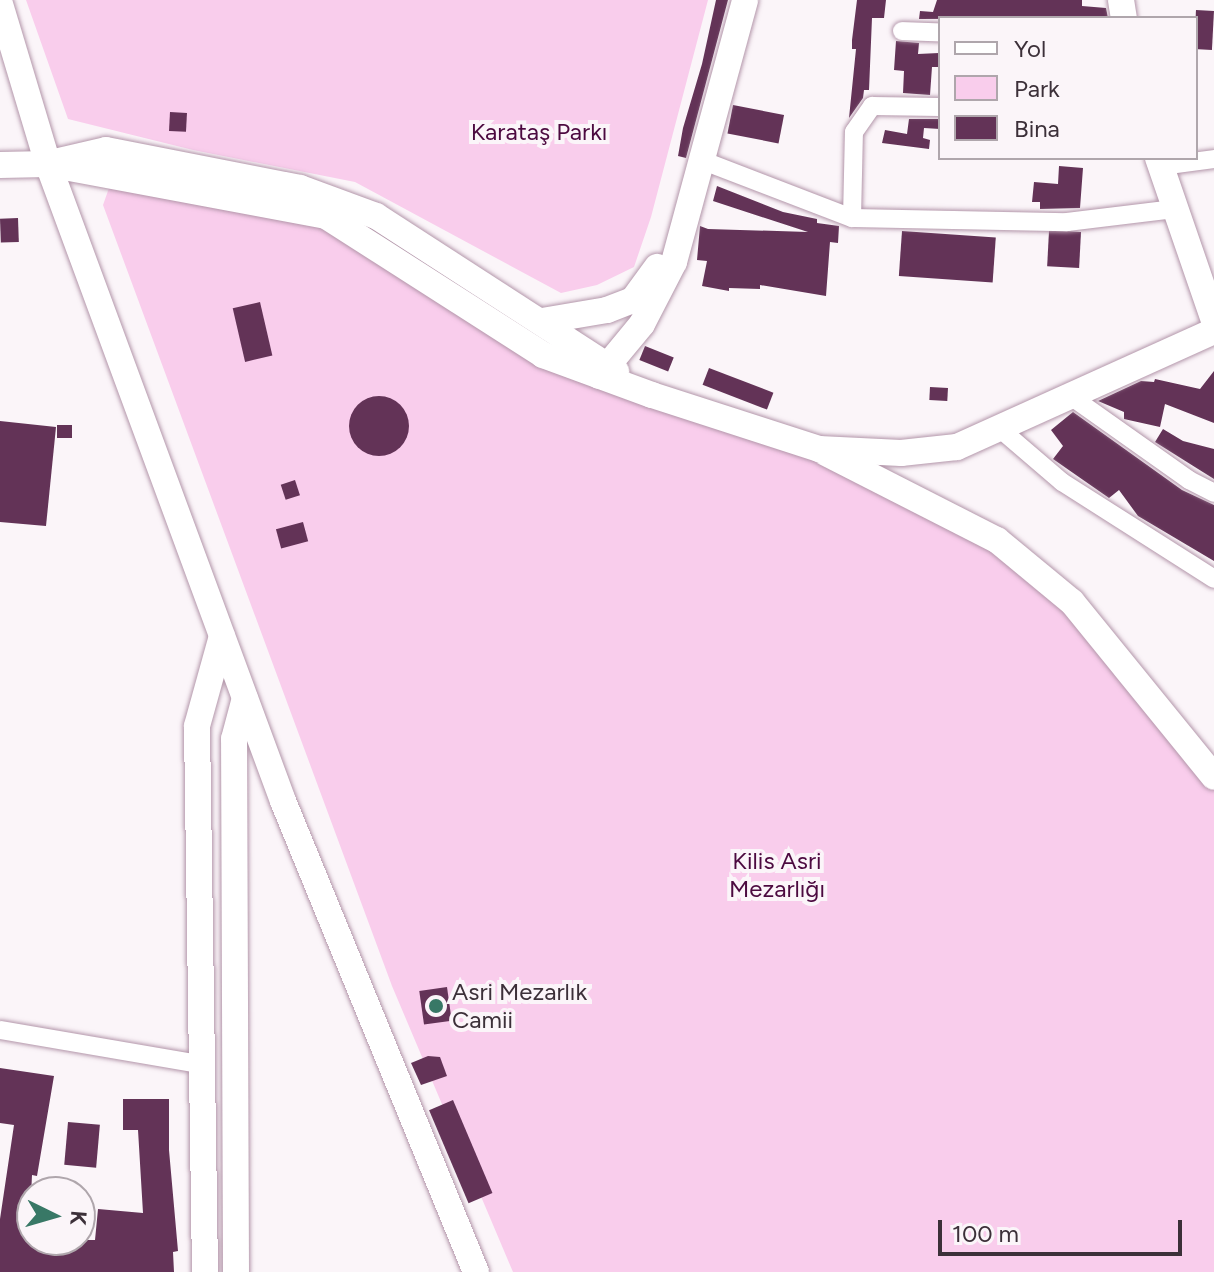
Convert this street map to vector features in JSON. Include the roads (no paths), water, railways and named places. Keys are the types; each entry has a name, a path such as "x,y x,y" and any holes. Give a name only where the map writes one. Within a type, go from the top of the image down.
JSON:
{"street":[{"path":"603,370 642,324 674,262 741,26 745,0"},
{"path":"0,4 48,164 289,816 476,1272"},
{"path":"902,31 938,32"},
{"path":"852,218 854,132 872,106 938,107"},
{"path":"48,164 106,150 300,188 376,216 542,321 603,370 652,395 819,449 997,540 1072,602 1214,777"},
{"path":"701,160 852,218 1067,222 1174,209"},
{"path":"542,321 607,310 633,300 658,266 701,160"},
{"path":"1196,160 1159,162 1214,321"},
{"path":"0,165 48,164 326,216 543,355 603,370"},
{"path":"819,449 901,453 957,447 1214,331"},
{"path":"1069,395 1189,480 1214,493"},
{"path":"999,428 1062,482 1214,579"},
{"path":"205,1272 197,726 222,636"},
{"path":"236,1272 234,739 245,698"},
{"path":"0,1030 204,1065"}],"place":[{"name":"Asri Mezarlık Camii","path":"436,1006"}],"park label":[{"name":"Karataş Parkı","path":"539,132"},
{"name":"Kilis Asri Mezarlığı","path":"777,875"}]}
